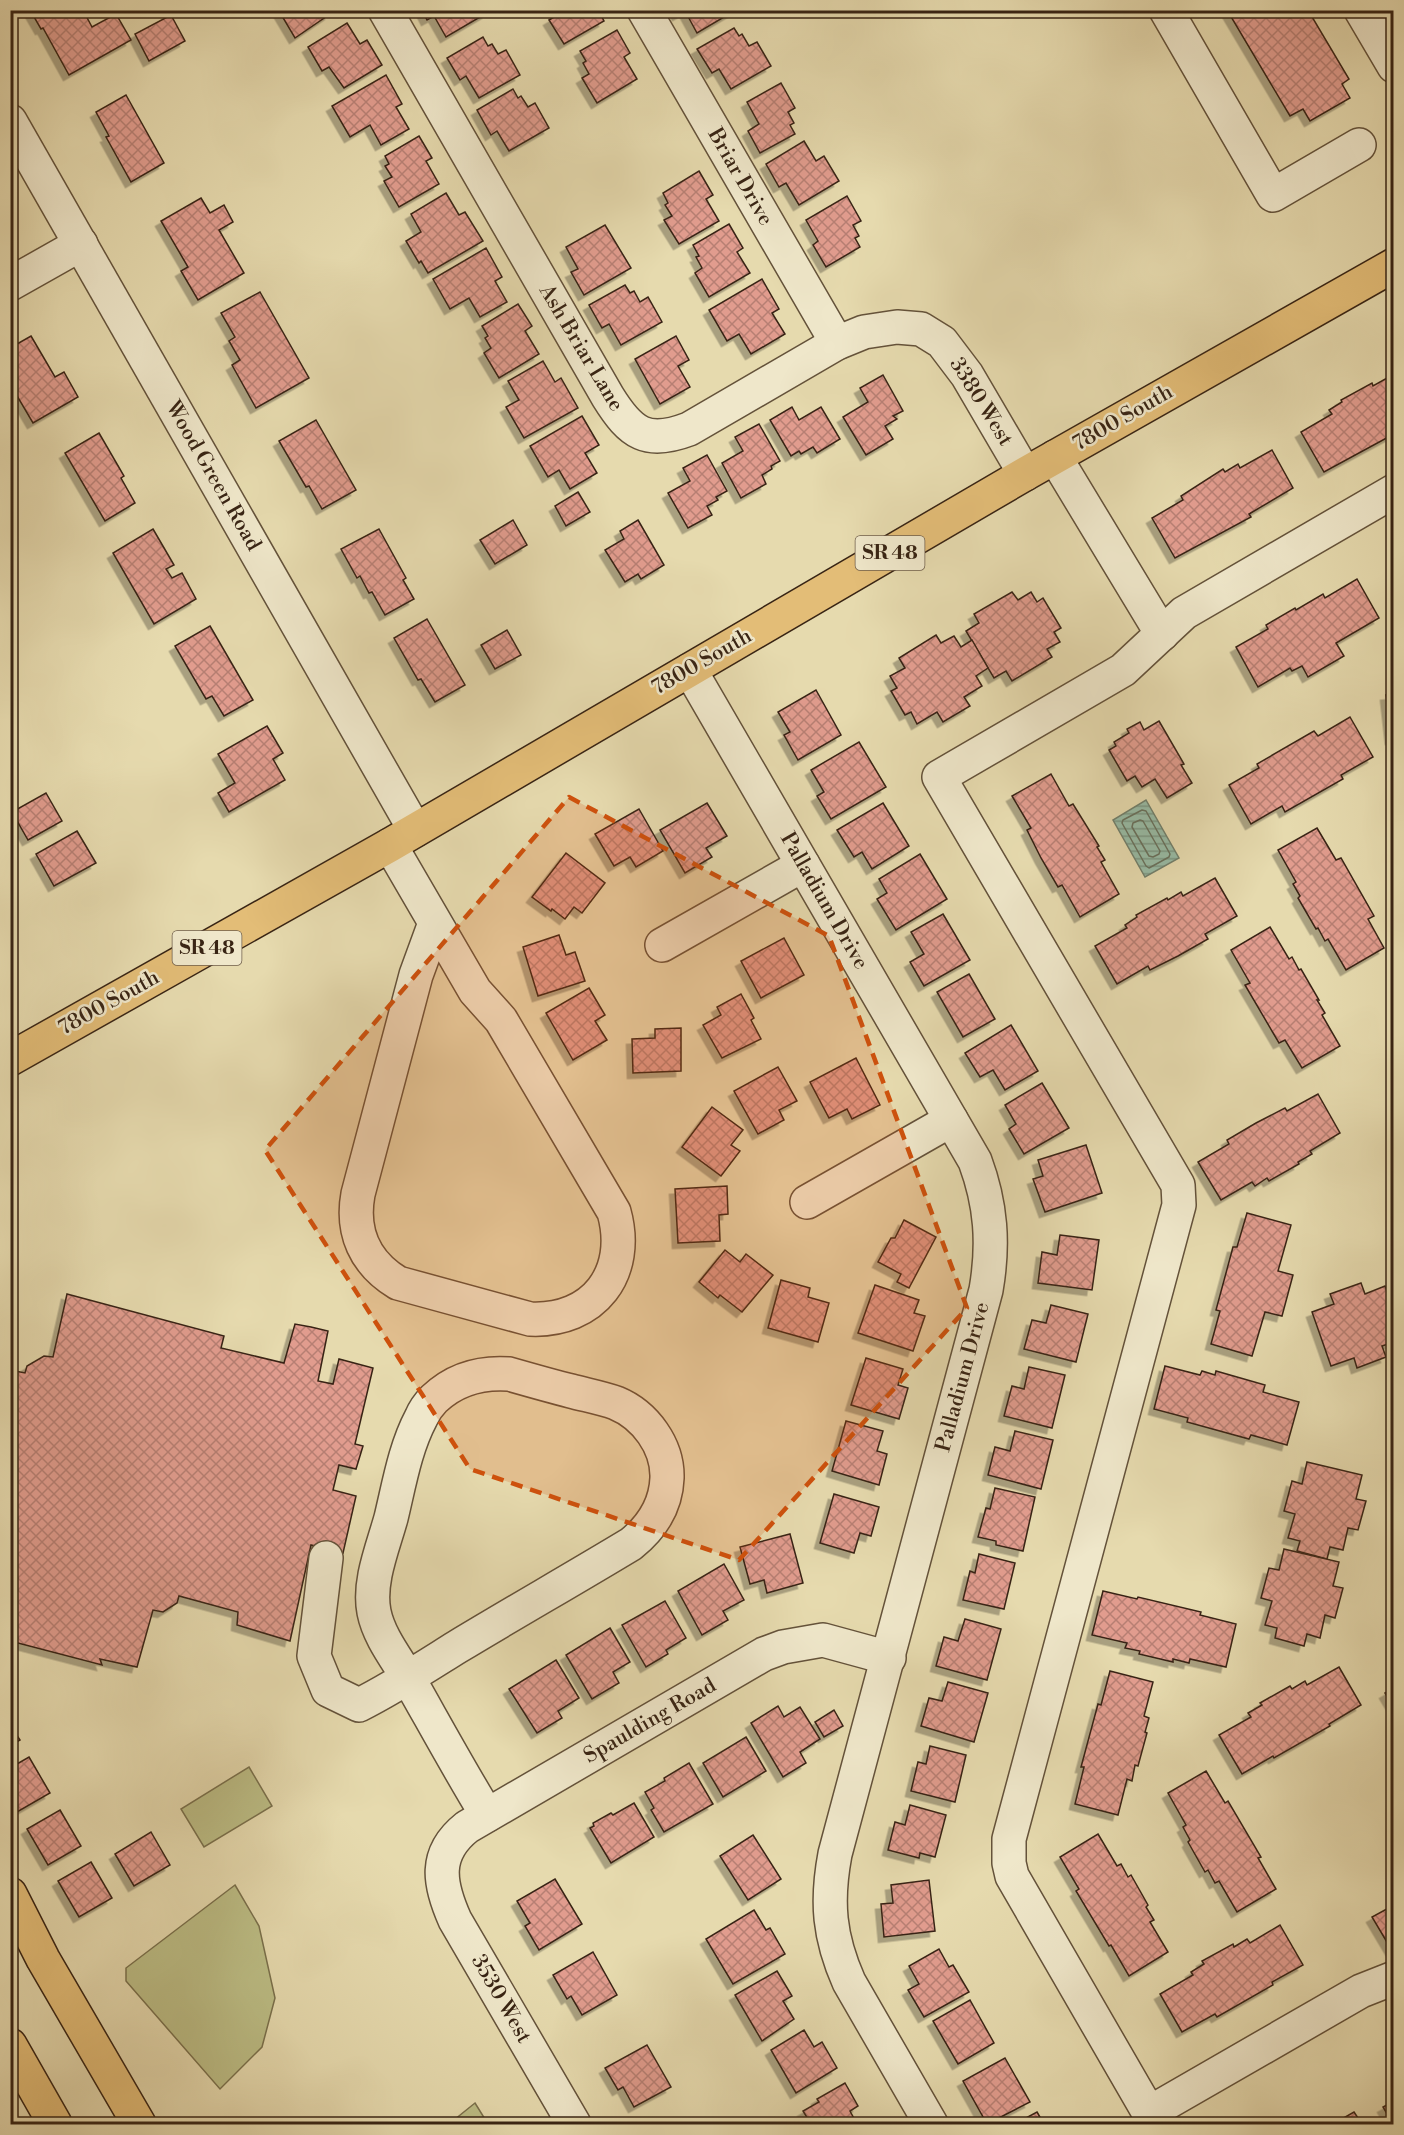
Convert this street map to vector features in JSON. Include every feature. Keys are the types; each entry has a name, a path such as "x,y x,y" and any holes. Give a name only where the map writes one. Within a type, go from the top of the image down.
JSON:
{"main road":[{"name":"7800 South","path":"10,1059 403,838 1025,474 1394,265"},
{"path":"10,1894 44,1959 139,2124"},
{"path":"10,2045 55,2124"}],"street":[{"name":"Ash Briar Lane","path":"385,10 602,387 631,427 645,435 659,437 674,435 689,429 837,343 864,332 897,327"},
{"name":"Briar Drive","path":"644,10 837,343"},
{"path":"1166,10 1272,195 1359,145"},
{"path":"1361,10 1394,66"},
{"name":"Wood Green Road","path":"10,121 81,244 403,838 435,923 475,991 501,1020 614,1212 620,1240 618,1255 606,1285 581,1309 565,1316 548,1320 530,1319 398,1283 375,1265 359,1239 355,1209 358,1194 416,975 435,923"},
{"path":"10,284 81,244"},
{"name":"3380 West","path":"897,327 921,329 942,342 967,375 1025,474"},
{"path":"1056,457 1162,634"},
{"path":"1394,491 1184,613 1123,670 939,777 1178,1185 1179,1205 1009,1839 1009,1863 1018,1888 1149,2113 1361,1991 1394,1978"},
{"name":"Palladium Drive","path":"690,670 975,1161 984,1185 989,1210 990,1263 986,1290 836,1854 829,1903 835,1946 849,1982 932,2124"},
{"path":"662,945 803,865"},
{"path":"807,1202 951,1120"},
{"path":"326,1558 314,1656 328,1690 359,1705 388,1691 408,1678 631,1544 643,1534 661,1507 667,1476 660,1445 652,1431 630,1410 615,1403 509,1374 494,1373 463,1380 446,1388 432,1401 414,1433 374,1584 373,1597 377,1625 408,1678 487,1815"},
{"name":"Spaulding Road","path":"442,1869 450,1845 457,1835 487,1815 773,1650 823,1640 889,1658"},
{"name":"3530 West","path":"442,1869 444,1896 454,1920 574,2124"}],"highlighted area":[{"path":"569,797 829,936 967,1308 739,1560 470,1469 265,1150"}],"shaded area":[{"path":"249,1767 272,1806 204,1847 181,1809"},
{"path":"235,1885 259,1926 275,1998 262,2047 220,2089 126,1981 126,1968"},
{"path":"475,2103 488,2124 449,2124"}],"water":[{"path":"1146,800 1179,858 1145,877 1113,820"}],"building":[{"path":"30,10 83,10 92,27 116,14 131,40 69,75 43,28 41,29"},
{"path":"328,10 330,14 295,38 279,11"},
{"path":"422,10 485,10 487,13 446,37 434,16 427,20"},
{"path":"553,10 598,10 604,21 564,44 549,20 556,16"},
{"path":"675,10 736,10 697,33 685,11 678,15"},
{"path":"1227,10 1308,10 1349,79 1342,84 1350,98 1310,121 1303,109 1290,116"},
{"path":"171,15 185,41 149,61 135,34"},
{"path":"347,23 360,44 367,40 382,65 344,88 329,67 322,71 308,47"},
{"path":"734,28 739,36 742,34 749,46 757,42 771,66 731,89 719,69 712,73 697,49"},
{"path":"617,30 630,53 624,57 637,79 597,103 582,78 589,74 583,63 586,61 580,51"},
{"path":"483,37 488,46 492,44 498,54 506,50 520,75 479,98 466,76 460,80 447,58"},
{"path":"386,75 402,104 396,107 409,129 381,145 370,125 350,137 332,106"},
{"path":"781,83 795,108 788,112 794,123 790,125 795,134 760,153 748,131 759,124 747,102"},
{"path":"513,89 518,98 521,96 528,107 535,103 549,128 509,151 497,131 491,135 477,110"},
{"path":"126,95 164,163 131,182 106,137 109,136 96,112"},
{"path":"419,136 432,158 426,161 439,184 399,207 384,181 392,177 385,166 389,164 385,156"},
{"path":"804,141 816,161 824,156 839,181 799,205 786,183 779,187 766,164"},
{"path":"699,171 713,195 706,199 719,221 679,244 664,220 672,216 665,205 668,203 663,193"},
{"path":"446,193 459,215 465,212 483,241 428,273 406,241 421,232 411,214"},
{"path":"847,196 861,221 853,225 859,236 855,238 860,247 826,267 813,245 818,241 806,220"},
{"path":"201,198 210,213 224,205 233,222 219,230 244,273 198,300 181,271 188,267 161,221"},
{"path":"729,224 743,248 737,252 750,273 709,297 695,273 702,268 693,245"},
{"path":"605,225 631,268 584,295 571,272 578,269 566,247"},
{"path":"486,248 502,277 495,281 507,302 480,317 469,298 450,309 433,279"},
{"path":"762,279 779,309 772,313 785,334 751,354 739,334 727,341 709,310"},
{"path":"625,285 630,293 634,291 640,302 648,297 662,322 621,345 609,324 602,328 589,305"},
{"path":"260,292 309,378 256,408 232,365 240,360 229,341 235,337 221,313"},
{"path":"518,304 532,326 525,331 539,354 499,378 484,353 491,348 482,326"},
{"path":"31,336 55,377 64,372 78,397 33,423 10,384 10,348"},
{"path":"676,336 689,360 678,366 690,387 660,404 635,359"},
{"path":"543,361 555,382 561,378 578,408 524,438 506,407 519,400 508,381"},
{"path":"883,375 903,411 893,416 897,419 885,426 893,439 866,455 843,417 868,402 860,388"},
{"path":"1387,378 1389,382 1394,379 1394,434 1324,472 1301,432 1332,414 1329,410 1342,402 1341,400 1372,383 1373,386"},
{"path":"792,407 799,420 821,407 840,439 817,453 813,447 801,454 799,451 791,456 770,420"},
{"path":"582,416 599,445 585,453 597,473 570,489 559,470 548,477 530,446"},
{"path":"316,420 356,490 322,509 279,441"},
{"path":"759,424 780,461 762,475 766,484 741,498 722,463 743,451 735,437"},
{"path":"99,433 124,476 121,478 135,503 105,521 65,453"},
{"path":"1272,450 1293,488 1249,514 1251,517 1175,558 1152,518 1183,500 1181,496 1223,469 1225,472 1238,464 1240,468"},
{"path":"707,455 727,491 707,506 712,515 688,528 668,493 690,481 683,468"},
{"path":"578,492 590,512 566,526 555,506"},
{"path":"513,520 527,545 495,564 480,540"},
{"path":"638,520 664,565 641,579 638,574 625,582 605,550 624,539 620,531"},
{"path":"153,529 174,565 166,569 172,578 182,573 196,599 154,624 113,553"},
{"path":"379,529 406,578 403,580 414,599 385,615 360,576 357,578 341,549"},
{"path":"1357,579 1379,618 1336,643 1344,656 1308,677 1302,666 1292,671 1290,668 1258,687 1236,647 1268,629 1266,625 1295,608 1296,610 1323,594 1325,598"},
{"path":"1012,592 1018,600 1031,592 1037,602 1043,598 1061,628 1054,632 1060,642 1047,649 1052,657 1012,681 1006,671 994,678 966,631 979,623 974,614"},
{"path":"427,619 465,685 435,702 421,679 418,680 394,638"},
{"path":"210,626 253,700 224,716 212,696 206,699 175,646"},
{"path":"507,630 521,655 495,669 481,645"},
{"path":"936,635 941,643 954,636 961,647 972,640 988,668 976,676 982,686 964,697 970,706 943,722 937,712 917,724 911,712 905,715 891,691 897,688 890,676 905,668 899,658"},
{"path":"816,690 841,735 798,760 784,735 790,732 778,712"},
{"path":"1394,694 1394,739 1391,739 1386,695"},
{"path":"1350,717 1373,757 1341,775 1343,779 1285,812 1282,806 1251,824 1229,785 1259,768 1257,764 1314,731 1318,736"},
{"path":"1159,721 1184,764 1181,765 1192,783 1167,798 1155,779 1142,787 1135,776 1127,781 1109,750 1116,746 1114,742 1129,733 1127,729 1140,722 1144,730"},
{"path":"267,726 283,753 273,759 285,780 229,812 218,793 235,783 218,754"},
{"path":"859,742 886,787 831,819 817,796 824,792 811,770"},
{"path":"1051,774 1069,806 1073,804 1099,846 1097,847 1105,860 1101,862 1119,894 1080,917 1062,885 1058,887 1041,858 1027,830 1031,828 1012,796"},
{"path":"46,793 62,821 28,840 12,812"},
{"path":"707,803 727,836 706,848 712,857 685,873 660,830"},
{"path":"883,803 909,846 872,869 862,852 854,857 837,830"},
{"path":"639,809 663,851 636,867 630,857 614,866 595,834"},
{"path":"1317,828 1336,860 1341,858 1374,916 1368,919 1384,948 1346,970 1328,939 1325,941 1318,928 1316,929 1298,898 1300,896 1293,884 1296,882 1278,850"},
{"path":"77,831 96,863 54,886 36,854"},
{"path":"566,853 605,883 582,913 574,907 565,919 532,897"},
{"path":"920,854 947,899 896,930 877,899 887,893 879,879"},
{"path":"1215,878 1237,916 1205,934 1208,939 1178,956 1150,970 1148,966 1117,984 1095,946 1127,928 1125,925 1137,917 1136,915 1181,892 1183,896"},
{"path":"943,914 970,960 924,986 910,962 924,954 911,932"},
{"path":"1270,927 1289,959 1292,957 1299,970 1301,969 1325,1013 1322,1015 1340,1046 1302,1068 1285,1040 1279,1043 1245,985 1250,983 1231,950"},
{"path":"559,935 566,955 575,952 585,981 538,996 523,947"},
{"path":"784,938 804,975 761,998 741,961"},
{"path":"969,974 995,1019 963,1037 937,992"},
{"path":"589,988 605,1015 595,1021 607,1040 573,1060 546,1013"},
{"path":"741,994 754,1018 751,1020 761,1039 722,1058 703,1025 721,1015 717,1007"},
{"path":"1011,1025 1038,1071 1005,1090 993,1070 980,1077 965,1053"},
{"path":"681,1028 681,1071 633,1073 632,1039 655,1038 655,1029"},
{"path":"856,1058 880,1105 852,1119 847,1109 829,1118 810,1082"},
{"path":"778,1067 797,1101 779,1110 784,1120 758,1134 734,1091"},
{"path":"1042,1083 1069,1128 1024,1154 1009,1129 1016,1124 1005,1105"},
{"path":"1318,1094 1340,1133 1310,1151 1312,1154 1298,1162 1299,1164 1269,1181 1267,1178 1255,1186 1252,1182 1221,1200 1198,1162 1229,1144 1227,1140 1256,1123 1285,1108 1287,1111"},
{"path":"712,1107 743,1130 731,1145 740,1151 721,1176 682,1147"},
{"path":"1086,1145 1102,1193 1045,1212 1033,1179 1043,1176 1038,1160"},
{"path":"727,1186 728,1214 719,1215 720,1241 678,1243 675,1189"},
{"path":"1247,1213 1291,1225 1278,1271 1293,1275 1282,1316 1265,1312 1252,1356 1211,1344 1220,1311 1216,1310 1233,1247 1237,1247"},
{"path":"904,1220 936,1237 909,1288 897,1282 901,1274 878,1262 891,1238 895,1238"},
{"path":"1060,1235 1099,1240 1092,1290 1038,1283 1042,1252 1057,1255"},
{"path":"725,1250 740,1262 746,1254 773,1275 742,1312 720,1295 718,1298 699,1282"},
{"path":"781,1280 810,1288 808,1297 829,1303 818,1342 768,1328"},
{"path":"1361,1283 1365,1294 1385,1286 1390,1299 1394,1297 1394,1342 1382,1346 1386,1357 1357,1368 1354,1358 1331,1366 1312,1312 1334,1304 1330,1294"},
{"path":"875,1285 919,1300 914,1313 925,1316 913,1351 858,1333"},
{"path":"67,1294 224,1336 221,1348 284,1363 295,1324 328,1331 318,1381 333,1384 339,1359 373,1368 355,1444 363,1446 356,1469 339,1465 333,1490 356,1496 343,1553 311,1545 290,1641 237,1625 238,1612 179,1596 177,1603 163,1612 153,1610 137,1667 100,1659 102,1665 14,1642 16,1636 10,1634 10,1370 25,1373 27,1366 44,1356 53,1357"},
{"path":"1051,1305 1088,1314 1076,1362 1024,1349 1032,1320 1046,1323"},
{"path":"866,1358 903,1369 898,1385 908,1388 899,1419 851,1405"},
{"path":"1165,1366 1200,1375 1202,1371 1215,1375 1216,1371 1265,1385 1263,1392 1299,1402 1287,1445 1251,1435 1249,1439 1187,1422 1188,1418 1154,1409"},
{"path":"1029,1367 1065,1375 1052,1428 1004,1416 1012,1386 1024,1389"},
{"path":"846,1421 883,1431 877,1451 887,1454 879,1485 832,1471"},
{"path":"1015,1431 1053,1440 1041,1489 988,1475 995,1447 1010,1451"},
{"path":"1307,1462 1362,1475 1356,1499 1366,1501 1358,1530 1348,1528 1343,1550 1330,1547 1327,1559 1297,1551 1300,1541 1288,1538 1295,1514 1284,1511 1292,1481 1302,1484"},
{"path":"995,1488 1035,1497 1023,1551 996,1545 996,1541 978,1537 986,1508 990,1509"},
{"path":"834,1494 879,1507 871,1536 860,1533 854,1553 820,1543"},
{"path":"790,1534 803,1583 767,1593 764,1580 750,1584 740,1547"},
{"path":"1284,1549 1339,1562 1333,1586 1343,1588 1335,1618 1325,1615 1320,1638 1307,1634 1304,1646 1275,1638 1277,1628 1265,1625 1272,1601 1261,1598 1269,1568 1279,1570"},
{"path":"979,1554 1015,1563 1004,1609 963,1600 970,1571 975,1573"},
{"path":"724,1564 744,1600 723,1611 728,1620 702,1635 678,1591"},
{"path":"1103,1591 1201,1612 1200,1615 1236,1624 1226,1667 1190,1659 1189,1663 1173,1659 1173,1662 1139,1654 1140,1651 1125,1648 1127,1643 1092,1635"},
{"path":"665,1601 686,1638 666,1650 668,1654 646,1667 622,1625"},
{"path":"965,1619 1001,1629 987,1680 936,1666 944,1637 958,1641"},
{"path":"610,1628 630,1662 613,1672 619,1683 592,1699 566,1655"},
{"path":"556,1660 579,1698 558,1711 562,1718 537,1733 509,1689"},
{"path":"1339,1667 1361,1705 1329,1724 1330,1726 1242,1774 1219,1735 1251,1717 1248,1713 1262,1705 1260,1703 1290,1686 1292,1689 1305,1681 1307,1685"},
{"path":"1110,1671 1153,1682 1144,1716 1149,1718 1145,1732 1147,1733 1138,1766 1135,1765 1132,1781 1127,1779 1118,1815 1075,1804 1084,1767 1081,1767 1098,1704 1101,1705"},
{"path":"948,1682 988,1693 974,1742 921,1726 929,1698 942,1701"},
{"path":"1394,1688 1394,1708 1385,1693"},
{"path":"778,1706 784,1717 800,1707 820,1739 800,1752 806,1763 783,1777 751,1723"},
{"path":"834,1710 843,1726 824,1737 815,1722"},
{"path":"10,1725 20,1740 10,1746"},
{"path":"746,1737 766,1771 723,1797 703,1763"},
{"path":"930,1746 966,1755 955,1802 911,1791 918,1762 926,1764"},
{"path":"29,1757 50,1793 17,1812 10,1800 10,1768"},
{"path":"689,1763 713,1804 664,1832 651,1810 654,1808 645,1792 665,1781 664,1778"},
{"path":"1206,1771 1225,1803 1228,1801 1261,1857 1258,1858 1276,1889 1237,1912 1219,1881 1215,1883 1208,1870 1205,1872 1188,1842 1190,1840 1183,1827 1186,1825 1168,1793"},
{"path":"634,1803 654,1837 611,1863 590,1828 594,1826 593,1823"},
{"path":"910,1805 946,1815 935,1857 920,1853 919,1858 888,1850 895,1822 905,1825"},
{"path":"60,1810 81,1846 48,1865 27,1829"},
{"path":"151,1832 170,1865 134,1886 115,1854"},
{"path":"1098,1834 1117,1866 1121,1864 1128,1877 1131,1875 1148,1905 1146,1907 1154,1920 1150,1922 1168,1952 1129,1976 1076,1891 1079,1889 1060,1857"},
{"path":"753,1835 781,1879 748,1900 720,1856"},
{"path":"91,1862 112,1898 79,1917 58,1881"},
{"path":"555,1879 582,1924 539,1950 525,1926 530,1923 517,1901"},
{"path":"929,1880 935,1931 884,1937 881,1904 893,1903 891,1885"},
{"path":"1394,1905 1394,1954 1372,1917"},
{"path":"754,1910 766,1930 770,1928 785,1954 733,1984 706,1939"},
{"path":"1280,1925 1303,1965 1217,2017 1215,2014 1182,2032 1160,1994 1193,1975 1191,1972 1204,1964 1202,1961 1233,1944 1234,1947 1247,1939 1250,1943"},
{"path":"939,1949 949,1967 953,1965 969,1992 924,2017 908,1990 919,1984 909,1966"},
{"path":"593,1952 617,1995 582,2015 571,1996 567,1999 553,1975"},
{"path":"777,1971 792,1996 783,2001 794,2019 762,2041 735,1995"},
{"path":"970,2000 994,2043 958,2064 933,2021"},
{"path":"804,2030 814,2047 822,2042 837,2068 796,2093 771,2050"},
{"path":"647,2045 671,2087 634,2107 623,2087 618,2090 605,2068"},
{"path":"1005,2058 1030,2102 987,2124 963,2081"},
{"path":"845,2083 858,2106 850,2111 857,2124 811,2124 803,2111 819,2102 817,2099"},
{"path":"1394,2101 1394,2124 1393,2124 1383,2107"},
{"path":"1037,2112 1044,2124 1015,2124"},
{"path":"1354,2112 1362,2124 1333,2124"}]}
